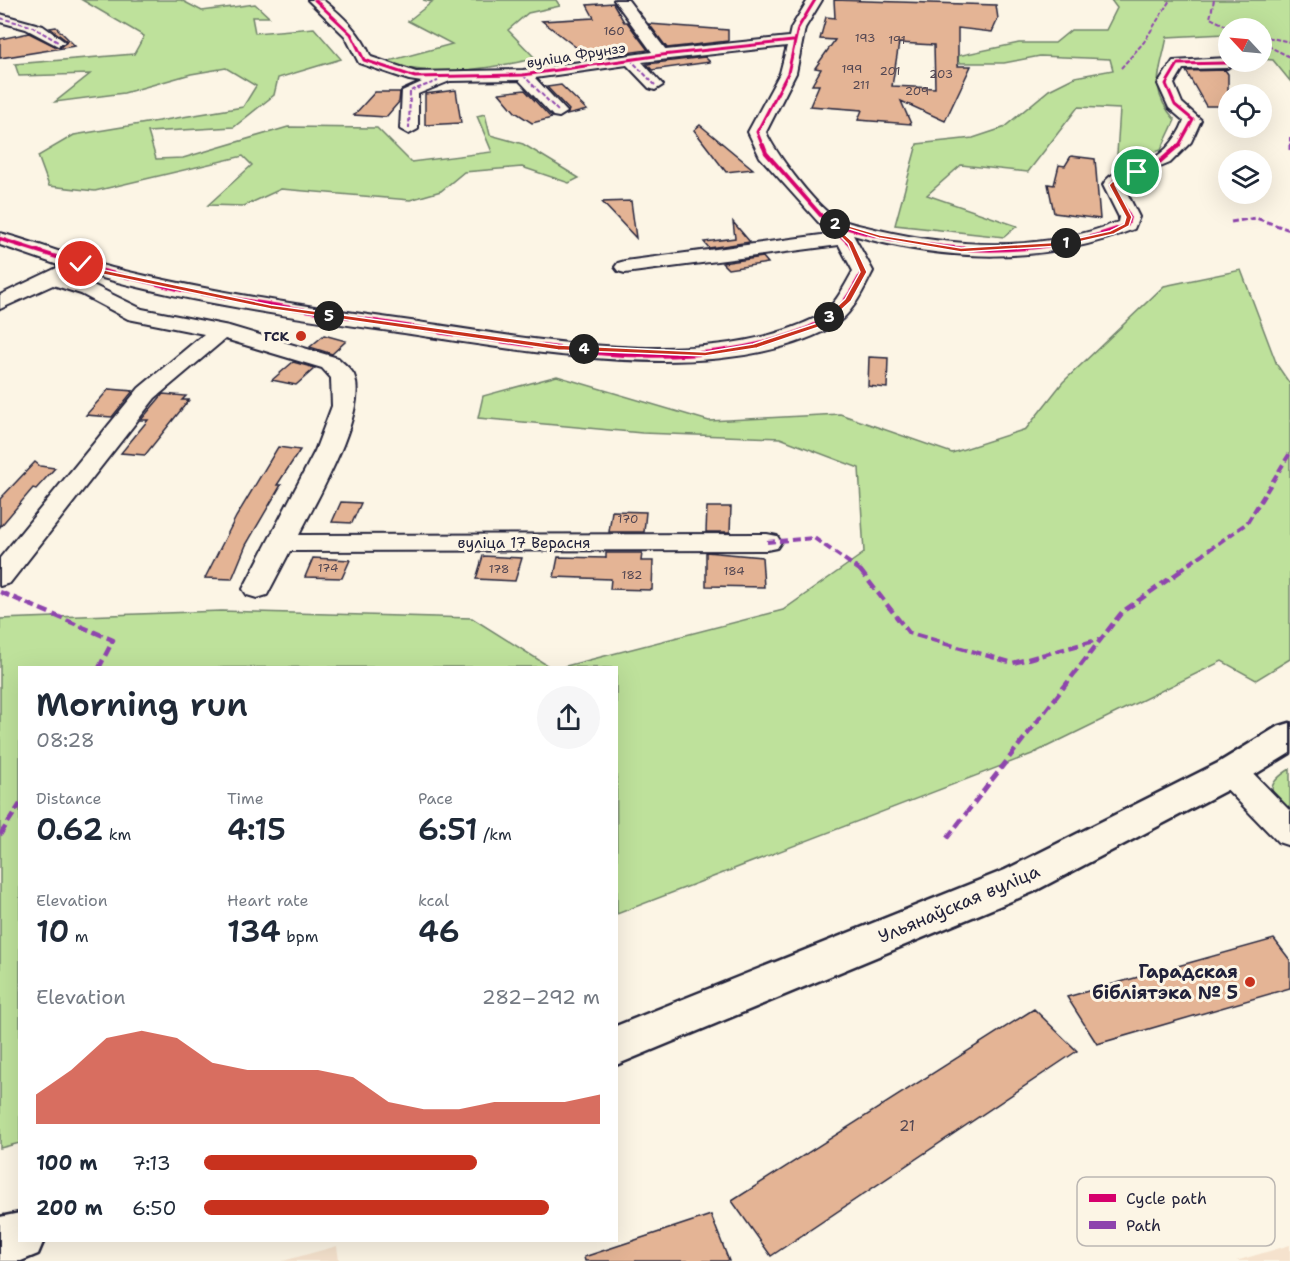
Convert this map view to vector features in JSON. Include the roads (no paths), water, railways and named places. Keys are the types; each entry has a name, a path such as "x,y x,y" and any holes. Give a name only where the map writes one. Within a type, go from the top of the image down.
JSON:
{"main road":[{"name":"Ульянаўская вуліца","path":"618,1045 1019,881 1231,772 1290,736"},
{"path":"0,1242 18,1238"}],"street":[{"name":"вуліца Фрунзэ","path":"315,0 337,18 359,44 364,60 415,77 523,75 630,59 794,41"},
{"name":"вуліца Фрунзэ","path":"621,0 662,55"},
{"path":"0,239 102,272 271,307 558,348 705,354 755,346 823,323 848,300 863,272 850,243 824,219 766,153 757,132 788,73 794,41 815,0"},
{"path":"0,18 21,21 47,32 58,42"},
{"name":"вуліца Фрунзэ","path":"630,59 655,85"},
{"path":"824,219 879,236 961,250 1061,244 1112,233 1127,225 1129,217 1112,185 1115,180 1151,167 1170,156 1189,132 1193,120 1175,105 1166,84 1178,64 1218,63"},
{"name":"вуліца Фрунзэ","path":"523,75 559,112"},
{"name":"вуліца Фрунзэ","path":"409,129 410,91 449,77"},
{"path":"625,267 845,238"},
{"path":"0,303 81,264"},
{"path":"51,278 88,290 136,314 221,331 330,363 343,376 344,406 328,451 257,589"},
{"path":"0,577 147,393 221,331"},
{"name":"вуліца 17 Верасня","path":"281,543 767,542"},
{"path":"1231,772 1290,833"}],"place":[{"name":"ГСК","path":"301,336"},
{"name":"Гарадская бібліятэка № 5","path":"1250,982"}]}
